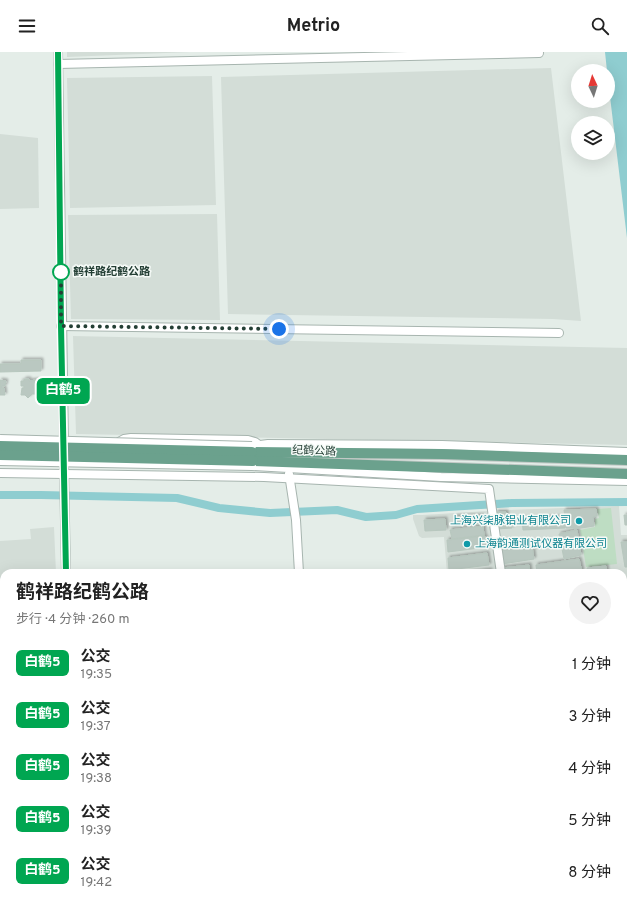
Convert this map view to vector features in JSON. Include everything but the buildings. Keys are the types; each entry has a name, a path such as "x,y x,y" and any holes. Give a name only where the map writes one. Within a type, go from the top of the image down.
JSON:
{"main road":[{"name":"纪鹤公路","path":"0,446 254,454 288,465 441,472 627,474"},
{"name":"纪鹤公路","path":"0,454 254,454 442,450 627,460"}],"street":[{"path":"58,52 61,326 66,569"},
{"path":"58,64 539,53"},
{"path":"61,326 559,333"},
{"path":"112,474 116,445 118,441 131,438 248,440 255,442 254,454"},
{"path":"0,439 254,454"},
{"path":"442,450 627,452"},
{"path":"0,461 254,454"},
{"path":"288,465 296,520 299,569"},
{"path":"441,472 627,481"},
{"path":"0,473 290,478 489,489 500,569"}],"shaded area":[{"path":"67,52 190,52 67,57"},
{"path":"551,68 581,321 553,319 228,314 221,77"},
{"path":"212,76 216,205 70,208 67,78"},
{"path":"0,134 38,138 39,208 0,209"},
{"path":"217,214 220,320 71,319 68,215"},
{"path":"73,336 627,348 627,445 76,434"},
{"path":"619,506 621,535 627,535 627,569 447,569 444,537 422,538 419,536 413,519 413,515"},
{"path":"54,527 56,569 0,569 0,541 31,539 30,529"}],"green space":[{"path":"611,508 617,564 586,567 580,530 595,527 595,519 599,518 597,509"}],"water":[{"path":"605,52 627,52 627,238 615,138 615,116 612,116 611,108 615,108 615,64 606,64"}],"waterway":[{"path":"0,495 177,498 219,508 270,513 337,510 366,517 396,515 417,509 512,503 627,502"}],"bus line":[{"name":"白鹤5","path":"58,52 66,569"}],"place":[{"name":"鹤祥路纪鹤公路","path":"61,272"},
{"name":"上海兴柒脉铝业有限公司","path":"579,521"},
{"name":"上海韵通测试仪器有限公司","path":"467,544"}],"route":[{"path":"61,272 61,268 61,326 279,329"}]}
